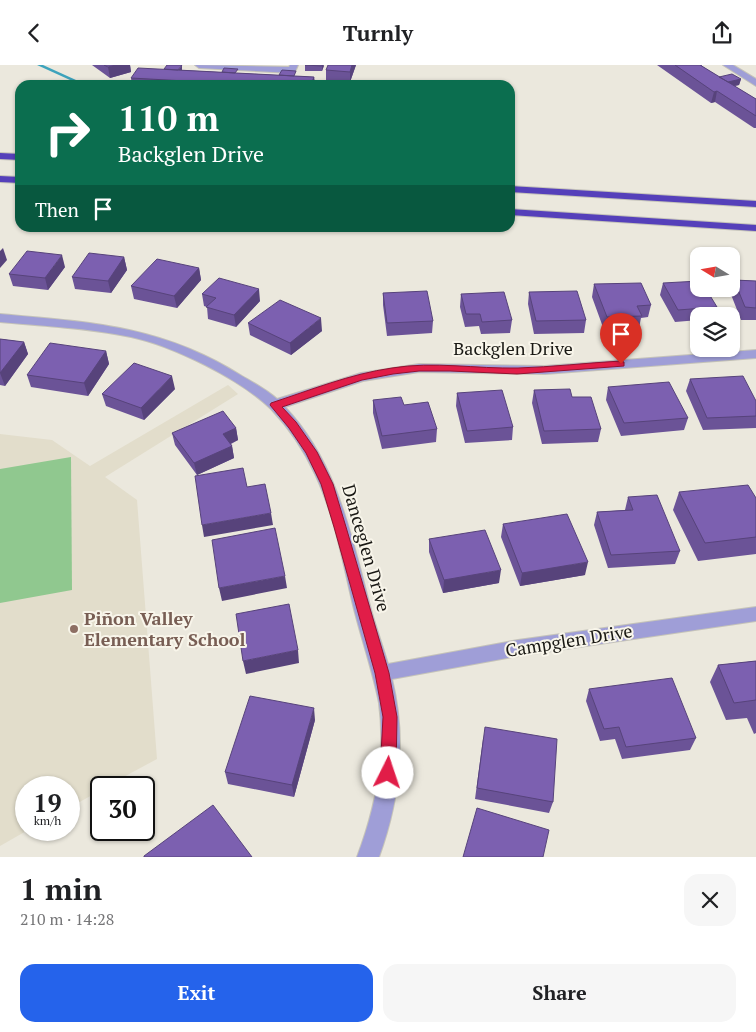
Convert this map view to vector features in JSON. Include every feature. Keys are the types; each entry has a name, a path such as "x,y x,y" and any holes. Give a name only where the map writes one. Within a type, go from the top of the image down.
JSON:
{"highway":[{"path":"0,156 15,157"},
{"path":"0,179 15,180"},
{"path":"515,189 756,204"},
{"path":"515,212 756,227"}],"street":[{"path":"199,65 292,70 294,65"},
{"path":"727,65 756,83"},
{"name":"Danceglen Drive","path":"0,318 103,328 160,341 187,350 215,364 275,405 311,452 327,484 382,673 390,717 390,759 385,803 368,857"},
{"name":"Backglen Drive","path":"275,405 361,377 419,368 545,370 756,354"},
{"name":"Campglen Drive","path":"382,673 518,648 756,614"}],"shaded area":[{"name":"Piñon Valley Elementary School","path":"228,385 238,394 105,477 137,500 157,759 125,776 90,776 90,796 80,802 80,776 15,776 15,837 0,846 0,434 52,440 90,466"}],"green space":[{"path":"71,457 72,590 0,603 0,469"}],"building":[{"path":"167,65 182,65 178,70 164,69"},
{"path":"328,65 352,65 350,72 326,70"},
{"path":"675,65 700,65 756,99 756,116 717,91 714,92"},
{"path":"138,68 314,77 313,80 167,80 131,78"},
{"path":"224,68 238,69 235,73 222,72"},
{"path":"282,70 296,71 294,76 279,75"},
{"path":"732,74 741,79 728,82 719,77"},
{"path":"27,251 62,255 45,278 9,274"},
{"path":"89,253 124,257 108,281 72,277"},
{"path":"157,259 199,268 174,296 131,286"},
{"path":"219,278 259,289 234,315 206,307 216,298 202,294"},
{"path":"740,280 756,281 756,308 745,307 740,295"},
{"path":"690,282 690,297 711,297 717,307 690,307 690,309 678,310 663,283"},
{"path":"641,283 651,305 637,306 642,316 607,317 594,284"},
{"path":"427,291 433,321 387,323 383,293"},
{"path":"577,291 586,320 536,321 529,292"},
{"path":"504,292 512,320 482,322 480,314 466,314 461,294"},
{"path":"280,300 321,318 290,343 248,323"},
{"path":"0,339 24,342 0,373"},
{"path":"50,343 106,351 84,383 27,375"},
{"path":"134,363 172,376 141,408 102,394"},
{"path":"743,376 756,401 756,416 707,418 690,379"},
{"path":"669,382 688,418 624,423 608,387"},
{"path":"570,389 572,397 591,397 601,429 544,431 534,390"},
{"path":"502,390 513,427 467,431 457,393"},
{"path":"401,397 404,405 428,402 437,429 382,436 373,400"},
{"path":"223,411 236,428 223,434 232,446 194,463 172,433"},
{"path":"243,468 247,487 265,484 271,513 202,525 195,476"},
{"path":"748,485 756,498 756,537 705,543 679,492"},
{"path":"657,495 680,551 611,555 597,512 633,510 628,497"},
{"path":"567,514 588,562 522,573 503,524"},
{"path":"275,528 285,576 219,588 212,540"},
{"path":"485,530 501,570 444,580 429,539"},
{"path":"289,604 298,650 243,661 236,614"},
{"path":"756,661 756,700 734,703 718,665"},
{"path":"672,678 696,738 626,747 619,727 604,729 589,689"},
{"path":"250,696 314,708 292,785 225,772"},
{"path":"485,727 557,739 553,802 477,788"},
{"path":"213,805 252,857 144,857 144,856"},
{"path":"477,808 549,830 543,857 463,857"}],"waterway":[{"path":"39,65 74,80"}],"place":[{"name":"Piñon Valley Elementary School","path":"74,629"}],"route":[{"path":"388,773 390,717 382,673 327,484 311,452 275,405 331,385 393,371 419,368 517,371 621,364"}]}
